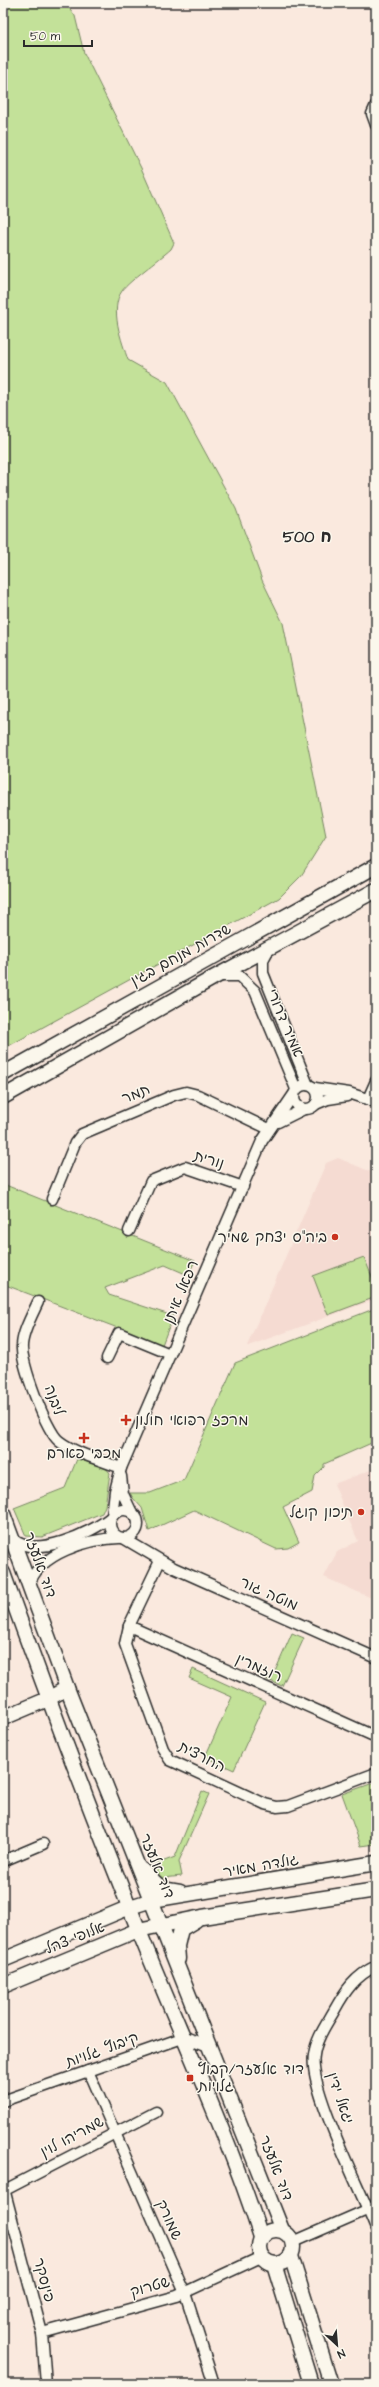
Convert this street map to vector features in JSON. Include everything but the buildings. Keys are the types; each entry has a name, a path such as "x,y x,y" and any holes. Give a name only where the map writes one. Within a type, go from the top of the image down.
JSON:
{"street":[{"path":"376,104 372,114 376,125"},
{"name":"שדרות מנחם בגין","path":"3,1074 376,866"},
{"path":"3,1097 272,945 376,890"},
{"name":"אמיר דרורי","path":"272,945 264,956 263,973 312,1086"},
{"name":"אמיר דרורי","path":"213,978 230,974 238,976 255,991 295,1092"},
{"path":"368,1099 376,1081"},
{"path":"304,1109 296,1104 295,1092 301,1086 312,1086 368,1099"},
{"path":"312,1086 319,1095 316,1104"},
{"name":"רפאל איתן","path":"112,1517 115,1491 121,1468 170,1354 242,1187 269,1129 287,1107 295,1092"},
{"name":"תמר","path":"52,1199 75,1143 81,1135 91,1128 177,1094 196,1094 269,1129"},
{"path":"269,1129 289,1115 304,1109 312,1108 316,1104 336,1097 368,1099"},
{"name":"נורית","path":"129,1231 152,1181 185,1167 242,1187"},
{"name":"ליבנה","path":"38,1302 24,1337 22,1352 46,1426 53,1436 64,1445 121,1468"},
{"path":"108,1358 119,1333 170,1354"},
{"name":"רפאל איתן","path":"121,1468 123,1494 132,1513"},
{"path":"12,1538 24,1545 47,1546 92,1529 122,1510 132,1513 138,1524 134,1534 121,1538 87,1543 48,1559 36,1570 29,1585"},
{"name":"דוד אלעזר","path":"3,1514 68,1688 282,2230 287,2233 293,2242"},
{"path":"112,1517 110,1528 121,1538"},
{"name":"מוטה גור","path":"138,1524 142,1539 151,1554"},
{"name":"מוטה גור","path":"121,1538 151,1554 160,1561 376,1658"},
{"name":"החרצית","path":"160,1561 129,1626 125,1639 127,1652 167,1757 176,1764 265,1804 277,1807 288,1806 376,1773"},
{"path":"3,1573 47,1695 138,1930 185,2037 261,2236 258,2247 267,2261 311,2384"},
{"name":"רוזמרין","path":"129,1626 376,1738"},
{"path":"3,1707 68,1688"},
{"path":"3,1718 47,1695"},
{"path":"3,1861 43,1844"},
{"name":"גולדה מאיר","path":"152,1900 194,1895 376,1863"},
{"path":"139,1867 162,1890 194,1895"},
{"path":"162,1924 376,1890"},
{"name":"אלופי צהל","path":"3,1960 130,1907 152,1900"},
{"path":"179,1967 177,1946 181,1929 202,1917"},
{"name":"אלופי צהל","path":"3,1986 138,1930 162,1924"},
{"name":"יגאל ידין","path":"376,1966 365,1971 347,1987 320,2036 313,2056 320,2094 372,2208 376,2229"},
{"path":"185,2037 211,2047"},
{"name":"קיבוץ גלויות","path":"3,2101 185,2037"},
{"name":"שמורק","path":"88,2072 113,2133 185,2293 214,2384"},
{"name":"שמריהו לוין","path":"4,2189 156,2112"},
{"name":"פינסקר","path":"4,2189 42,2332 46,2384"},
{"path":"331,2384 290,2256 293,2242 372,2208"},
{"path":"261,2236 270,2230 282,2230"},
{"path":"267,2261 283,2263 290,2256"},
{"name":"שטרוק","path":"42,2332 185,2293 267,2261"}],"shaded area":[{"name":"ביה\"ס יצחק שמיר","path":"338,1158 376,1174 376,1299 247,1346 326,1163"},
{"name":"תיכון קוגל","path":"376,1468 376,1600 324,1577 337,1552 358,1541 334,1484"}],"green space":[{"path":"3,3 66,3 75,16 84,53 142,170 174,243 171,249 122,291 118,298 117,307 120,335 128,360 167,382 236,509 262,580 283,623 326,836 301,876 279,898 3,1049"},
{"path":"3,1184 195,1261 188,1275 165,1265 105,1288 109,1295 173,1316 162,1345 3,1284"},
{"path":"364,1257 376,1287 376,1297 328,1315 313,1276"},
{"path":"376,1308 376,1441 324,1464 324,1467 315,1476 312,1492 283,1507 299,1542 288,1548 276,1549 194,1510 149,1531 142,1508 130,1493 150,1493 184,1480 235,1363"},
{"path":"77,1459 105,1467 110,1473 105,1506 102,1513 42,1537 26,1536 14,1508 65,1488"},
{"path":"292,1633 304,1638 282,1686 266,1679 273,1676"},
{"path":"193,1669 265,1702 234,1770 205,1757 232,1697 189,1678"},
{"path":"376,1782 376,1844 361,1846 342,1794"},
{"path":"202,1791 209,1794 179,1861 182,1876 154,1879 143,1869 175,1857"}],"place":[{"name":"ביה\"ס יצחק שמיר","path":"335,1237"},
{"name":"מרכז רפואי חולון","path":"126,1420"},
{"name":"מכבי פארם","path":"84,1438"},
{"name":"תיכון קוגל","path":"361,1512"},
{"name":"דוד אלעזר/קבוץ גלויות","path":"190,2078"}],"district":[{"name":"ח 500","path":"307,537"}]}
